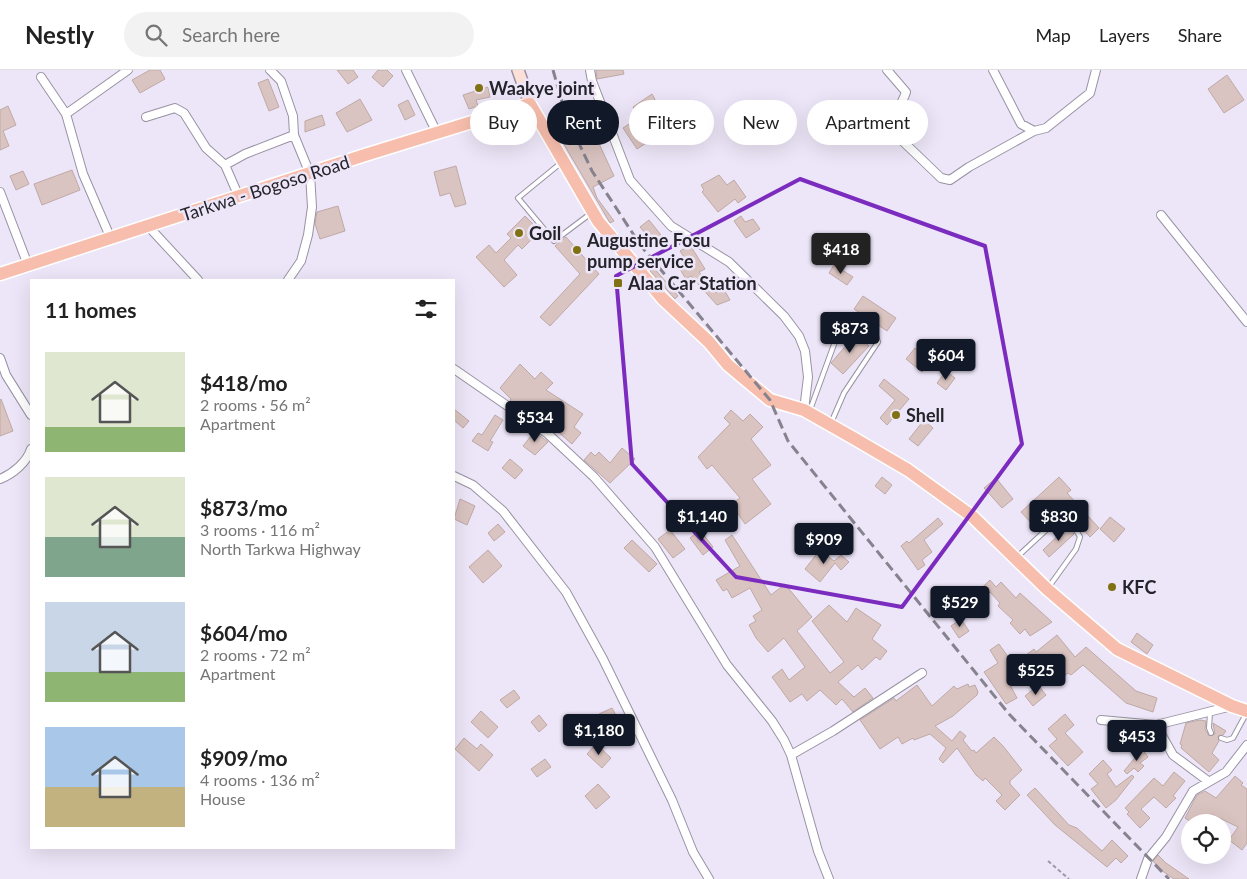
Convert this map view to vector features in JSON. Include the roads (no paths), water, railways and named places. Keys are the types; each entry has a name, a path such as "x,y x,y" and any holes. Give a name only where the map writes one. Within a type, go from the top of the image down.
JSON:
{"main road":[{"path":"518,70 529,100"},
{"path":"537,116 592,212 662,298 709,342 728,366 770,400 806,411 908,470 973,517 1047,589 1117,649 1232,706 1247,711"},
{"name":"Tarkwa - Bogoso Road","path":"0,274 470,123"}],"street":[{"path":"66,114 128,70"},
{"path":"270,70 281,81 293,116 294,135 310,174 312,207 308,235 301,261 289,279"},
{"path":"406,70 438,133"},
{"path":"590,70 592,81 630,180 671,226 729,262 784,316 799,336 805,351 808,376 806,411"},
{"path":"887,70 906,92 902,103 892,116 888,128 941,178 950,180 969,167 1034,131 1046,128 1090,92 1096,70"},
{"path":"993,70 1022,124 1034,131"},
{"path":"41,77 66,114 83,174 111,239"},
{"path":"146,117 174,108 184,113 206,148 225,165 239,197"},
{"path":"225,165 245,154 294,135"},
{"path":"0,192 28,265"},
{"path":"1162,215 1247,322"},
{"path":"148,226 197,279"},
{"path":"0,358 6,375 30,413"},
{"path":"455,370 548,434 594,477 644,533 692,605 727,665 772,721 791,755 818,851 829,879"},
{"path":"0,479 8,476 28,458 30,452"},
{"path":"455,476 473,485 503,511 566,592 607,668 672,800 693,852 709,879"},
{"path":"791,755 922,673"},
{"path":"1101,720 1156,725 1232,706"},
{"path":"1156,725 1173,755 1208,781"},
{"path":"1141,879 1148,859 1166,837 1193,791 1226,772 1247,746"}],"lane":[{"path":"563,160 518,198 554,241 592,212"},
{"path":"806,411 840,332 854,323 865,324 877,336 878,342 844,393 830,425"},
{"path":"1015,558 1058,519 1072,523 1080,537 1076,548 1047,589"},
{"path":"1221,738 1227,740 1233,738 1247,711"},
{"path":"1210,713 1209,728 1211,733"}],"railway":[{"path":"553,70 566,116 592,171 641,246 770,400 788,441 1009,714 1169,879"}],"place":[{"name":"Waakye joint","path":"479,88"},
{"name":"Goil","path":"519,233"},
{"name":"Augustine Fosu pump service","path":"577,250"},
{"name":"Alaa Car Station","path":"618,283"},
{"name":"Shell","path":"896,415"},
{"name":"KFC","path":"1112,587"}]}
